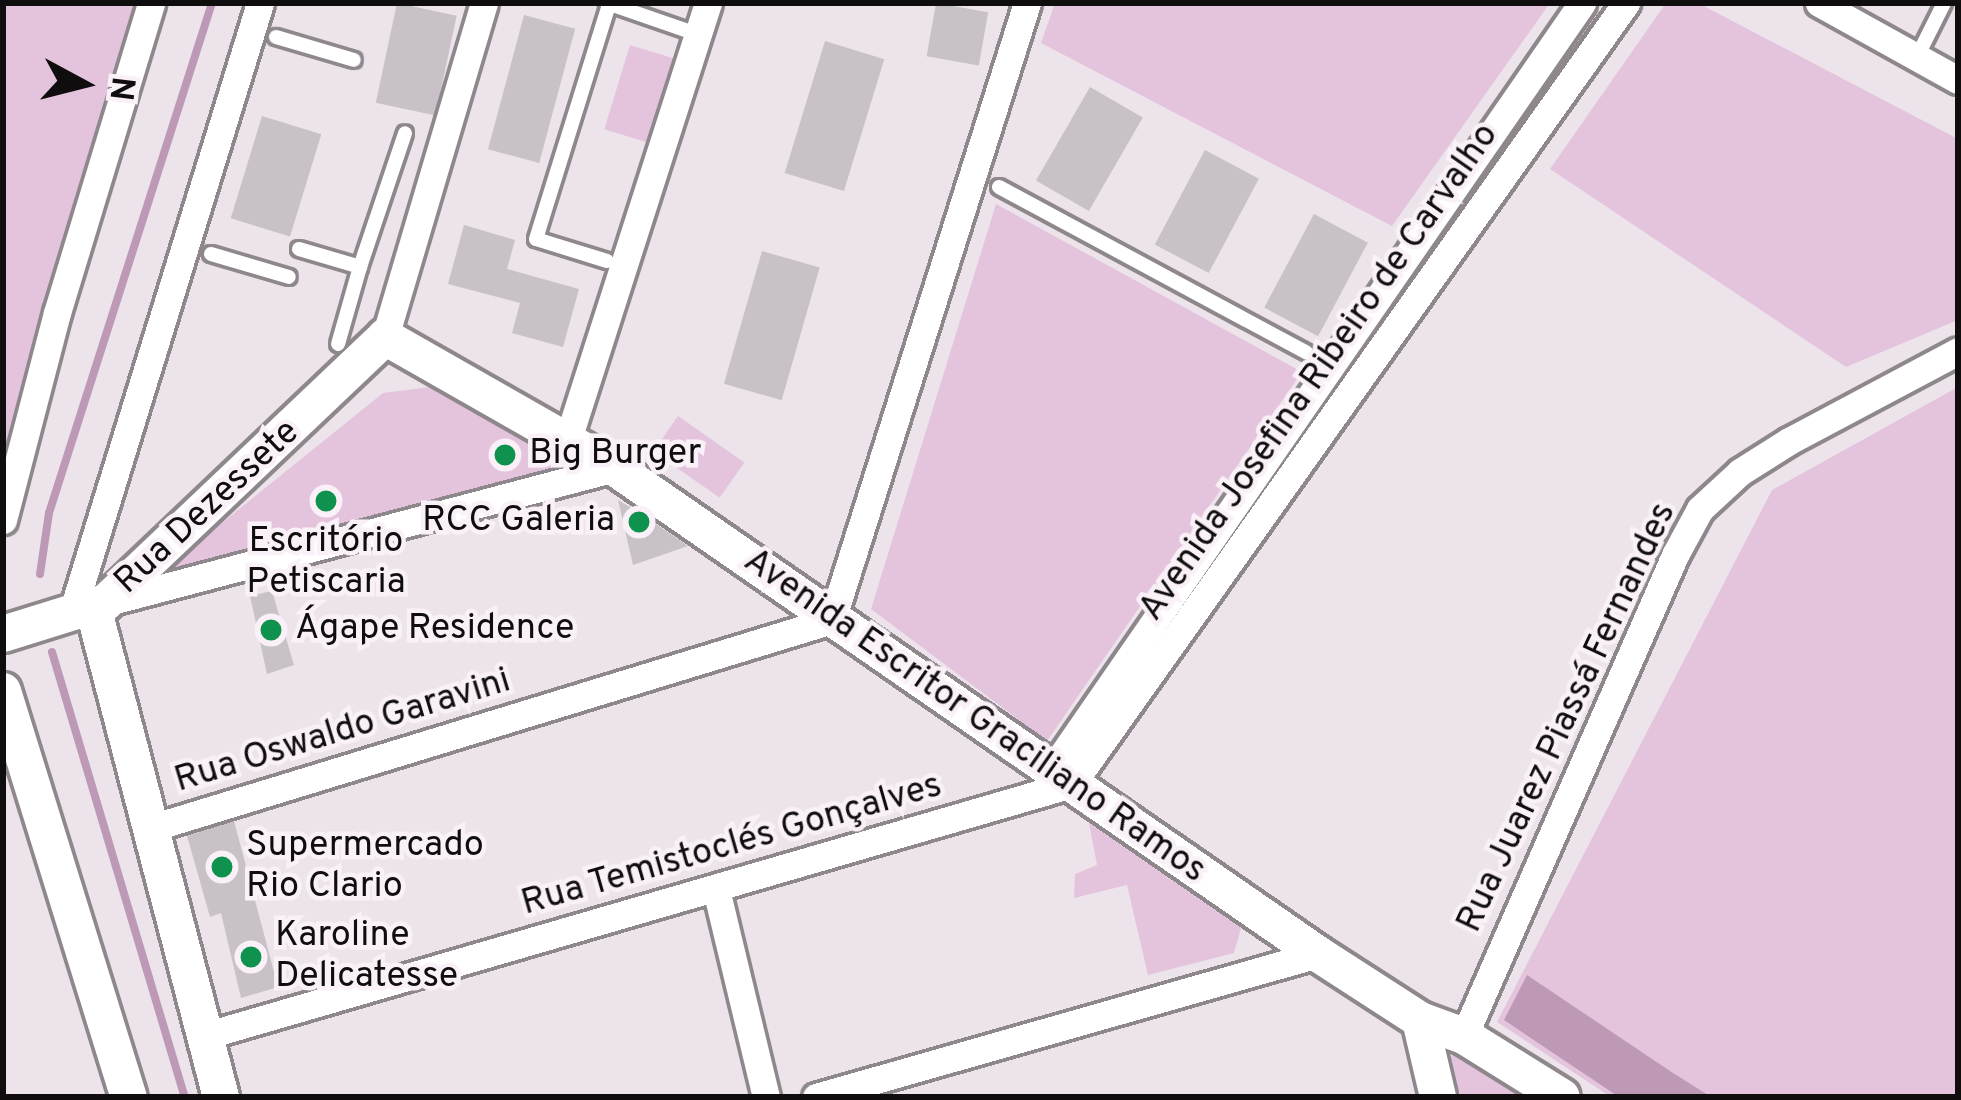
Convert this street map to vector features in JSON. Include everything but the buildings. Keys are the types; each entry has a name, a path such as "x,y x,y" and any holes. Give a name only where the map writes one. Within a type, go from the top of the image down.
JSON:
{"street":[{"path":"3,520 58,313 151,3"},
{"path":"220,1097 90,608 260,3"},
{"path":"386,337 484,3"},
{"path":"568,440 615,264 692,33 708,3"},
{"path":"832,620 987,182 1027,3"},
{"name":"Avenida Josefina Ribeiro de Carvalho","path":"1062,777 1330,370 1582,3"},
{"name":"Avenida Josefina Ribeiro de Carvalho","path":"1062,777 1626,3"},
{"path":"1820,3 1958,80"},
{"name":"Rua Dezessete","path":"3,634 90,608 386,337"},
{"name":"Avenida Escritor Graciliano Ramos","path":"386,337 615,468 1318,954 1420,1020 1464,1036 1542,1091"},
{"name":"Rua Juarez Piassá Fernandes","path":"1464,1036 1675,555 1700,508 1789,440 1958,351"},
{"path":"1306,352 1330,370"},
{"path":"90,608 615,468"},
{"name":"Rua Oswaldo Garavini","path":"151,828 832,620"},
{"path":"3,692 130,1097"},
{"name":"Rua Temistoclés Gonçalves","path":"204,1036 716,889 1062,777"},
{"path":"716,889 766,1097"},
{"path":"816,1097 912,1086 1318,954"},
{"path":"1420,1020 1435,1081"},
{"path":"1435,1081 1442,1043 1464,1036"}],"lane":[{"path":"615,264 536,239 608,3 692,33"},
{"path":"1917,57 1944,3"},
{"path":"276,37 354,60"},
{"path":"338,344 405,133"},
{"path":"987,182 1306,352"},
{"path":"299,248 360,267"},
{"path":"211,254 289,277"}],"shaded area":[{"path":"3,3 148,3 3,470"},
{"path":"1055,3 1550,3 1392,226 1041,43"},
{"path":"1666,3 1698,3 1958,139 1958,320 1846,367 1550,169"},
{"path":"630,45 675,59 649,143 604,129"},
{"path":"996,204 1302,372 1047,741 871,609"},
{"path":"438,386 573,457 576,470 145,585 383,393"},
{"path":"1958,387 1958,1097 1611,1097 1497,1022 1772,490"},
{"path":"678,416 744,462 720,498 653,451"},
{"path":"1089,823 1241,928 1234,953 1148,975 1127,885 1074,898 1075,874 1097,865"},
{"path":"1527,975 1711,1097 1619,1097 1504,1020"},
{"path":"1459,1050 1519,1086 1522,1097 1459,1097 1449,1058"}],"waterway":[{"path":"40,574 49,513 212,3"},
{"path":"52,652 185,1097"}],"place":[{"name":"Big Burger","path":"505,455"},
{"name":"Escritório Petiscaria","path":"326,501"},
{"name":"RCC Galeria","path":"639,522"},
{"name":"Ágape Residence","path":"271,630"},
{"name":"Supermercado Rio Clario","path":"222,867"},
{"name":"Karoline Delicatesse","path":"251,957"}]}
